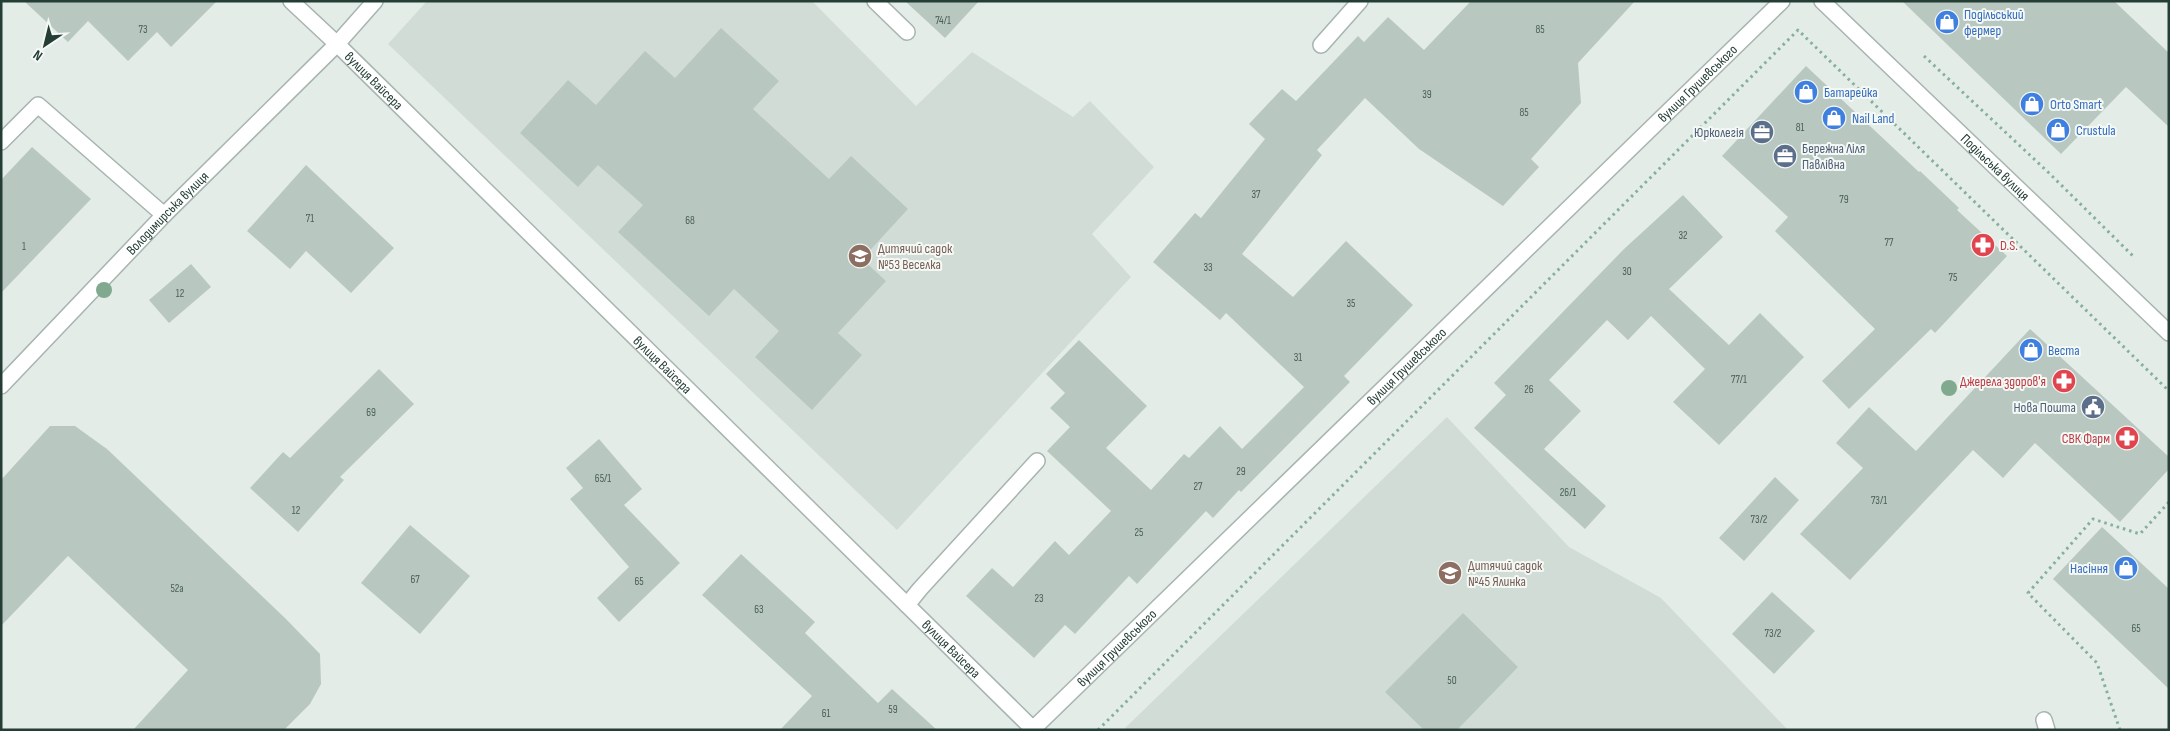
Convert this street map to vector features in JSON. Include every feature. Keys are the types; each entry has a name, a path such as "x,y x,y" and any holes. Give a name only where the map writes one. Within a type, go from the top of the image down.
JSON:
{"street":[{"name":"вулиця Вайсера","path":"291,1 337,44 1033,730"},
{"name":"Володимирська вулиця","path":"1,386 164,215 337,44 376,1"},
{"path":"875,1 907,32"},
{"path":"1321,45 1360,1"},
{"name":"вулиця Грушевського","path":"1033,730 1782,1"},
{"name":"Подільська вулиця","path":"1822,1 2169,333"},
{"path":"1,142 38,105 164,215"},
{"path":"907,605 1037,461"}],"path":[{"path":"1098,730 1798,30 2169,391"},
{"path":"1922,54 2049,173 2141,264"},
{"path":"2120,730 2097,663 2028,594 2093,519 2140,534 2169,502"}],"shaded area":[{"name":"Дитячий садок №53 Веселка","path":"427,1 812,1 916,106 972,52 1073,117 1090,101 1154,167 1092,234 1131,277 897,530 388,44"},
{"name":"Дитячий садок №45 Ялинка","path":"1447,417 1569,547 1661,598 1788,730 1127,730 1125,728"}],"building":[{"path":"24,1 217,1 171,47 157,32 128,61 88,21 68,42"},
{"path":"905,1 979,1 945,38"},
{"path":"1471,1 1635,1 1578,63 1581,103 1531,159 1539,167 1503,206 1419,149 1365,98 1317,150 1322,155 1242,254 1293,297 1346,241 1413,305 1344,376 1350,382 1241,492 1239,490 1213,518 1206,511 1137,584 1129,576 1075,634 1065,625 1034,658 966,596 992,568 1013,587 1055,541 1069,555 1111,511 1047,451 1070,427 1050,408 1065,393 1046,374 1079,340 1147,406 1106,448 1151,490 1184,454 1189,458 1220,426 1242,449 1304,387 1226,313 1220,320 1153,262 1195,213 1201,218 1265,139 1249,124 1282,89 1296,101 1358,36 1364,42 1388,17 1424,50"},
{"path":"1902,1 2114,1 2169,53 2169,127 2126,87 2061,154"},
{"path":"721,28 779,81 753,109 829,179 851,156 908,209 862,259 886,281 838,333 862,355 812,410 755,357 779,331 734,289 709,316 618,232 643,205 598,165 578,187 520,133 568,80 596,105 645,51 675,78"},
{"path":"1806,66 1920,171 1959,208 1957,210 2007,256 1935,333 1931,329 1849,409 1822,381 1875,329 1775,231 1788,217 1722,156"},
{"path":"32,147 91,199 1,293 1,180"},
{"path":"306,165 394,248 351,293 306,251 290,269 247,231"},
{"path":"1683,195 1723,237 1669,289 1729,345 1760,313 1804,357 1719,445 1673,402 1705,369 1651,316 1628,340 1607,320 1549,380 1581,411 1544,449 1606,506 1585,529 1474,428 1506,395 1494,383 1624,249"},
{"path":"191,264 211,287 169,323 149,300"},
{"path":"2030,329 2169,457 2169,469 2120,522 2035,443 2003,478 1973,450 1850,580 1800,534 1863,468 1836,443 1869,407 1916,451"},
{"path":"379,369 414,404 340,477 344,480 298,532 250,488 283,452 290,458"},
{"path":"50,426 75,426 107,449 286,619 320,654 321,684 310,704 284,730 133,730 188,670 68,556 1,626 1,480"},
{"path":"599,439 642,489 624,505 680,563 619,622 597,598 629,567 570,499 583,488 566,468"},
{"path":"1775,477 1799,500 1744,561 1719,538"},
{"path":"410,525 470,576 420,634 361,583"},
{"path":"2102,527 2169,589 2169,689 2053,579"},
{"path":"741,554 815,622 805,633 878,703 892,689 937,730 780,730 812,696 702,595"},
{"path":"1772,592 1815,631 1774,674 1732,634"},
{"path":"1463,613 1518,667 1457,730 1424,730 1385,692"}],"place":[{"name":"Подільський фермер","path":"1947,22"},
{"name":"Батарейка","path":"1806,92"},
{"name":"Orto Smart","path":"2032,104"},
{"name":"Nail Land","path":"1834,118"},
{"name":"Crustula","path":"2058,130"},
{"name":"Юрколегія","path":"1762,132"},
{"name":"Бережна Ліля Павлівна","path":"1785,156"},
{"name":"D.S.","path":"1983,245"},
{"name":"Дитячий садок №53 Веселка","path":"860,256"},
{"name":"Веста","path":"2031,350"},
{"name":"Джерела здоров'я","path":"2064,381"},
{"name":"Нова Пошта","path":"2093,407"},
{"name":"СВК Фарм","path":"2127,438"},
{"name":"Насіння","path":"2126,568"},
{"name":"Дитячий садок №45 Ялинка","path":"1450,573"}]}
